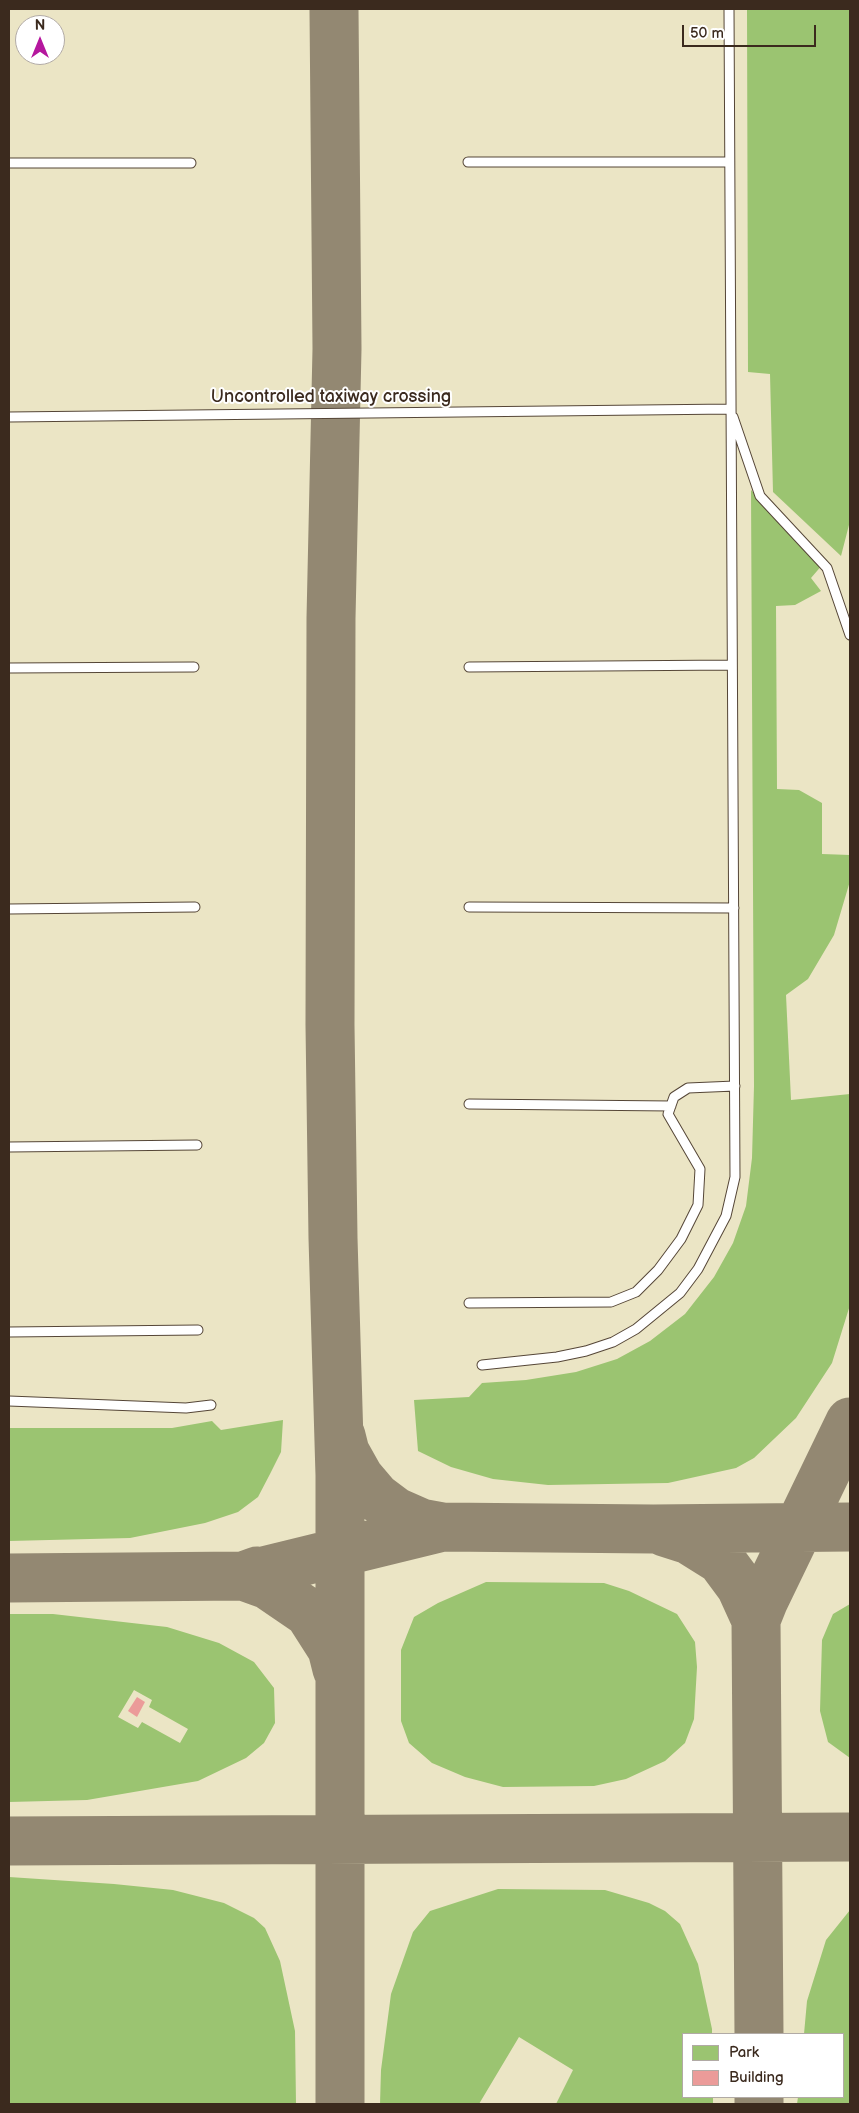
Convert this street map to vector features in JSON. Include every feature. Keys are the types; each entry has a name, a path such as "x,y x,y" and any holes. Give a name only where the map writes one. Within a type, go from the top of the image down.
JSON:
{"lane":[{"path":"482,1365 557,1357 586,1351 613,1342 636,1330 680,1293 698,1270 726,1216 735,1177 729,9"},
{"path":"468,162 730,162"},
{"path":"9,163 191,163"},
{"path":"731,409 760,496 827,568 850,635"},
{"name":"Uncontrolled taxiway crossing","path":"9,416 731,409"},
{"path":"469,667 732,665"},
{"path":"9,668 194,667"},
{"path":"469,906 734,908"},
{"path":"9,909 195,907"},
{"path":"469,1303 611,1302 636,1292 658,1270 681,1239 698,1205 700,1169 668,1114 674,1097 688,1088 735,1086"},
{"path":"469,1104 670,1106"},
{"path":"9,1147 197,1145"},
{"path":"9,1332 198,1330"},
{"path":"9,1401 186,1408 211,1405"}],"green space":[{"path":"747,9 850,9 850,521 841,556 773,492 770,374 748,372"},
{"path":"751,490 823,564 811,578 821,591 795,605 776,606 777,789 799,790 822,803 822,854 850,855 850,881 834,935 808,979 786,995 791,1100 850,1094 850,1305 832,1363 796,1418 754,1458 736,1468 668,1483 548,1485 493,1479 451,1467 418,1451 414,1400 469,1397 482,1383 526,1380 576,1372 617,1359 650,1341 685,1314 714,1277 733,1243 746,1206 752,1158 754,1086"},
{"path":"283,1420 281,1452 258,1497 238,1512 205,1523 130,1538 9,1541 9,1428 172,1428 212,1421 221,1430"},
{"path":"486,1582 604,1583 629,1591 677,1614 695,1642 697,1667 694,1719 685,1743 665,1761 626,1779 594,1786 503,1787 465,1777 432,1763 409,1743 401,1721 401,1650 414,1617 438,1603"},
{"path":"850,1604 850,1758 828,1742 820,1711 822,1640 833,1614"},
{"path":"9,1614 53,1614 167,1627 219,1643 254,1662 274,1688 275,1723 264,1743 246,1758 198,1781 87,1800 9,1802","holes":["134,1690 152,1700 149,1707 188,1729 180,1743 142,1722 138,1728 118,1717"]},
{"path":"9,1877 173,1890 224,1903 254,1918 265,1928 280,1961 295,2031 296,2104 9,2104"},
{"path":"498,1889 605,1890 649,1903 665,1911 680,1924 698,1964 712,2029 712,2033 682,2033 682,2098 713,2098 713,2104 556,2104 573,2070 519,2037 479,2104 380,2104 381,2070 391,1994 413,1932 430,1911"},
{"path":"850,1910 850,2104 797,2104 798,2098 844,2098 844,2033 804,2033 807,2001 826,1940"}],"building":[{"path":"137,1697 145,1702 137,1717 128,1711"}],"taxiway":[{"path":"334,9 337,349 331,618 330,1025 333,1238 340,1475 340,2104"},
{"path":"759,2033 756,1620 850,1422"},
{"path":"341,1436 345,1452 359,1477 376,1497 396,1512 421,1523 443,1527 437,1528"},
{"path":"9,1578 243,1576 443,1527 653,1529 850,1527"},
{"path":"664,1532 689,1540 721,1560 741,1587 756,1620"},
{"path":"257,1571 243,1576 268,1585 309,1613 332,1649 337,1669"},
{"path":"9,1841 850,1837"},
{"path":"759,2098 759,2104"}]}
